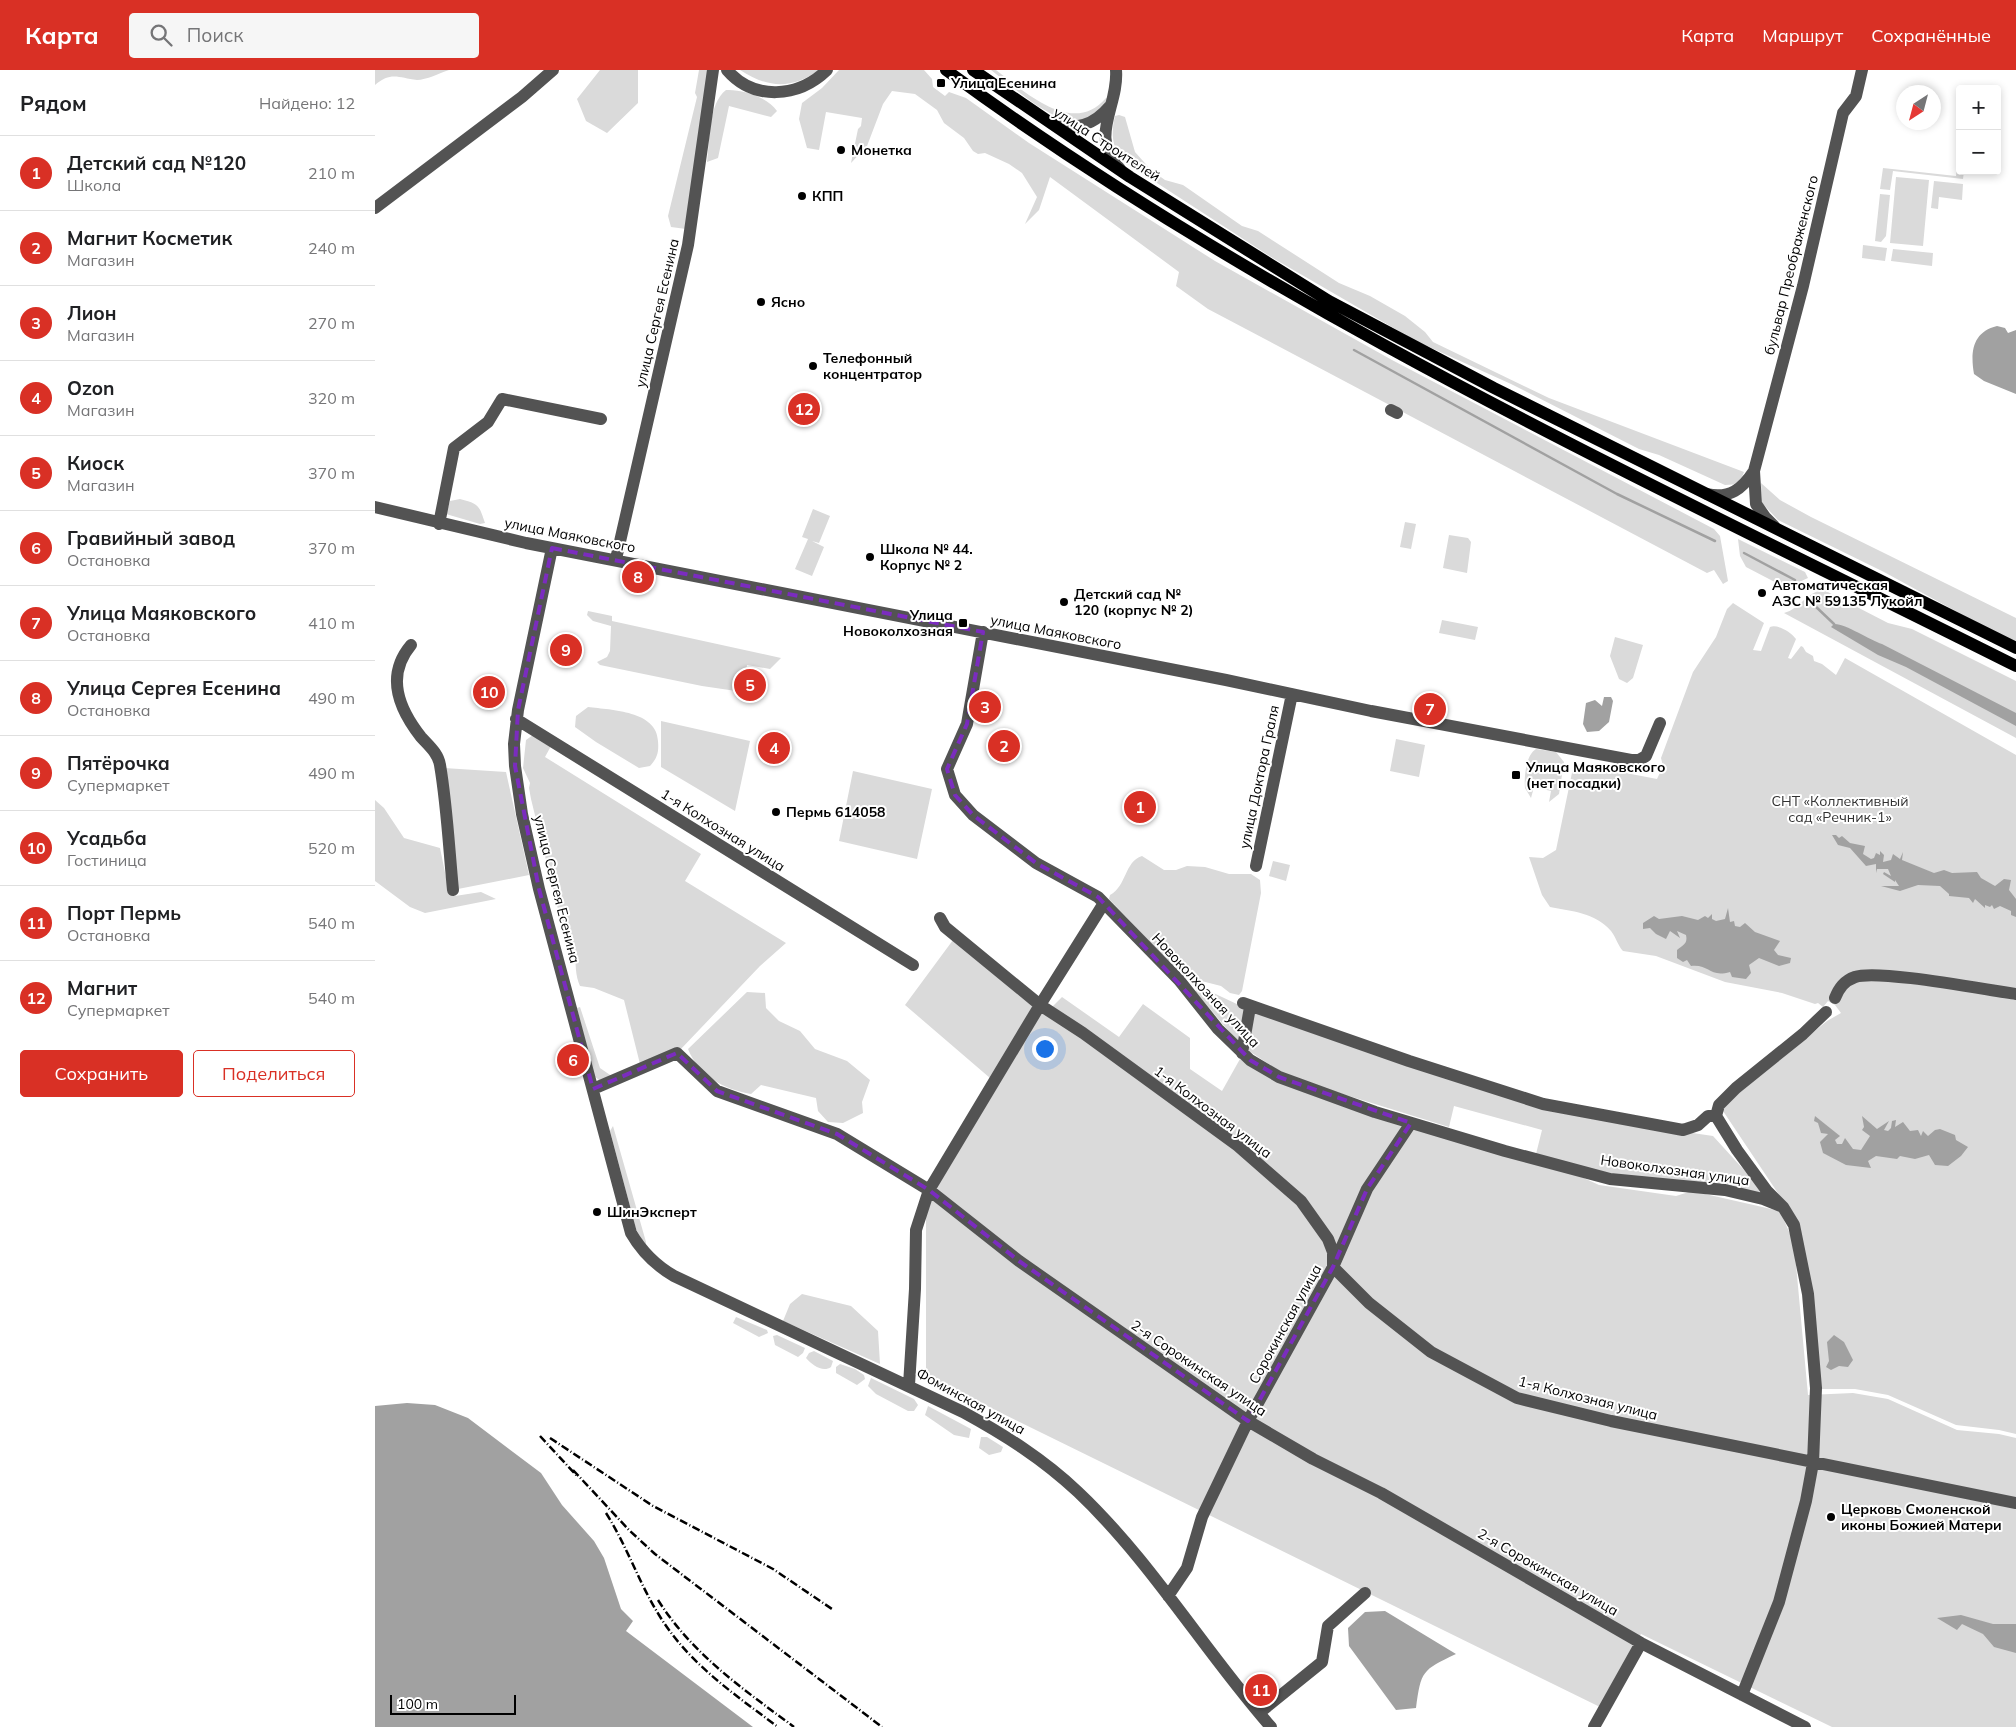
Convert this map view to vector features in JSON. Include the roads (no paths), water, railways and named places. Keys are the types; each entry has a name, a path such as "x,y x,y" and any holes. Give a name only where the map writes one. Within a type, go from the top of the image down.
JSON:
{"main road":[{"path":"946,70 1082,166 1172,223 1416,364 2016,666"},
{"name":"улица Строителей","path":"973,70 1039,118 1329,301 1494,388 2016,648"}],"street":[{"path":"375,208 522,97 553,70"},
{"name":"улица Сергея Есенина","path":"616,559 689,245 713,70"},
{"path":"727,70 750,87"},
{"path":"711,92 723,82 734,82 777,93 791,91 814,81 827,70"},
{"path":"1116,70 1117,83 1105,125 1107,147 1115,164 1130,177"},
{"name":"бульвар Преображенского","path":"1754,471 1803,286 1843,113 1856,96 1862,70"},
{"path":"1039,118 1060,126 1080,127 1097,120 1113,102"},
{"path":"439,524 454,448 488,422 502,399 601,419"},
{"path":"1700,492 1717,496 1733,494 1744,485 1754,471"},
{"path":"1754,471 1756,504 1765,518 1783,531"},
{"name":"улица Маяковского","path":"375,508 552,548 983,632 1371,711 1639,760 1646,756 1660,724"},
{"name":"улица Сергея Есенина","path":"552,548 516,720 515,766 522,814 539,889 631,1233"},
{"name":"Новоколхозная улица","path":"983,632 967,724 947,769 955,795 973,816 1036,862 1104,903 1179,980 1218,1029 1241,1053 1261,1068 1279,1077 1411,1123 1610,1179 1725,1190 1758,1197 1783,1207"},
{"path":"411,645 400,662 396,678 397,693 401,705 415,729 438,759 453,890"},
{"name":"улица Доктора Граля","path":"1256,866 1291,694"},
{"name":"1-я Колхозная улица","path":"516,720 913,965"},
{"path":"909,1385 915,1289 916,1230 929,1190 1040,1005 1104,903"},
{"name":"1-я Колхозная улица","path":"940,918 945,927 1040,1005 1083,1033 1238,1146 1301,1201 1328,1239 1333,1252 1333,1267 1369,1303 1431,1352 1517,1398 1611,1421 2016,1503"},
{"path":"1835,998 1845,982 1861,976 1889,976 2016,994"},
{"name":"Новоколхозная улица","path":"1241,1053 1247,1005 1409,1061 1543,1104 1683,1130 1699,1125 1708,1116 1716,1116 1767,1191 1783,1207 1797,1233 1808,1294 1816,1388 1813,1463 1806,1501 1779,1602 1742,1695"},
{"path":"1716,1116 1719,1105 1736,1088 1803,1034 1826,1012"},
{"name":"2-я Сорокинская улица","path":"593,1090 677,1053 717,1091 837,1134 929,1190 1019,1261 1248,1421 1313,1459 1381,1493 1641,1643 1805,1727"},
{"name":"Сорокинская улица","path":"1167,1596 1187,1568 1201,1517 1248,1421 1333,1267 1367,1189 1411,1123"},
{"name":"Фоминская улица","path":"631,1233 649,1258 674,1276 909,1385 1001,1433 1048,1466 1094,1508 1271,1727"},
{"path":"1259,1713 1322,1662 1328,1626 1365,1593"},
{"path":"1594,1727 1641,1643"}],"waterway":[{"path":"1354,350 1617,494 1715,541"},
{"path":"1744,553 1795,580"},
{"path":"1813,604 1834,624"}],"railway":[{"path":"540,1436 577,1476"},
{"path":"550,1438 653,1506 773,1569 832,1609"},
{"path":"573,1470 629,1530 655,1554 882,1727"},
{"path":"606,1513 652,1603 671,1632 713,1677 778,1727"},
{"path":"658,1600 686,1637 720,1670 794,1727"}],"place":[{"name":"Улица Есенина","path":"941,83"},
{"name":"Монетка","path":"841,150"},
{"name":"КПП","path":"802,196"},
{"name":"Ясно","path":"761,302"},
{"name":"Телефонный концентратор","path":"813,366"},
{"name":"Магнит","path":"804,409"},
{"name":"Школа № 44. Корпус № 2","path":"870,557"},
{"name":"Улица Сергея Есенина","path":"638,577"},
{"name":"Автоматическая АЗС № 59135 Лукойл","path":"1762,593"},
{"name":"Детский сад № 120 (корпус № 2)","path":"1064,602"},
{"name":"Улица Новоколхозная","path":"963,623"},
{"name":"Пятёрочка","path":"566,650"},
{"name":"Киоск","path":"750,685"},
{"name":"Усадьба","path":"489,692"},
{"name":"Лион","path":"985,707"},
{"name":"Улица Маяковского","path":"1430,709"},
{"name":"Магнит Косметик","path":"1004,746"},
{"name":"Ozon","path":"774,748"},
{"name":"Улица Маяковского (нет посадки)","path":"1516,775"},
{"name":"Детский сад №120","path":"1140,807"},
{"name":"Пермь 614058","path":"776,812"},
{"name":"Гравийный завод","path":"573,1060"},
{"name":"ШинЭксперт","path":"597,1212"},
{"name":"Церковь Смоленской иконы Божией Матери","path":"1831,1517"},
{"name":"Порт Пермь","path":"1261,1690"}],"park label":[{"name":"СНТ «Коллективный сад «Речник-1»","path":"1840,810"}]}
